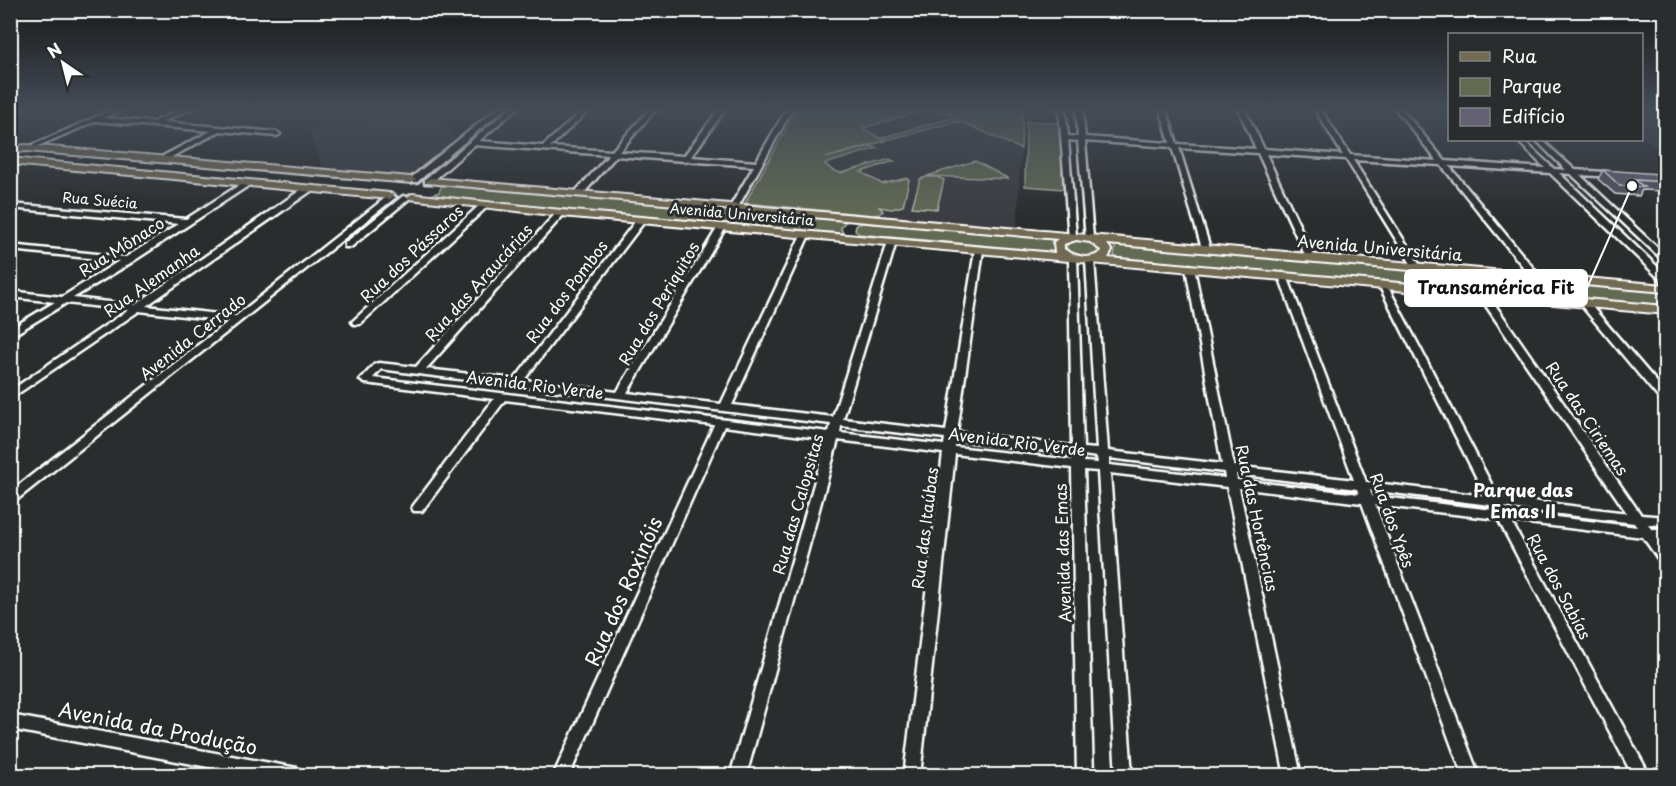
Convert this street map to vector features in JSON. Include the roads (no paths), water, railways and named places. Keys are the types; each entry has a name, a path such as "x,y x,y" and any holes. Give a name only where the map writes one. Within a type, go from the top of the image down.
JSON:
{"main road":[{"path":"10,148 166,158 413,180"},
{"path":"10,161 30,155 33,152 28,148"},
{"path":"10,161 391,196"},
{"path":"391,196 388,190 391,187 413,180"},
{"name":"Avenida Universitária","path":"413,180 1665,289"},
{"path":"409,198 430,191 434,185 429,181"},
{"name":"Avenida Universitária","path":"391,196 1092,260"},
{"path":"854,239 848,236 844,228 849,222 864,218"},
{"path":"1071,237 1062,239 1057,246 1063,254 1071,258"},
{"path":"1090,238 1102,243 1107,251 1105,255 1092,260"},
{"path":"1092,260 1665,310"}],"street":[{"path":"28,148 35,145"},
{"path":"166,158 190,145"},
{"path":"413,180 457,145"},
{"path":"429,181 470,145"},
{"path":"497,145 758,164"},
{"path":"545,148 549,145"},
{"path":"579,193 621,145"},
{"path":"686,159 696,145"},
{"path":"734,207 769,145"},
{"path":"1064,145 1071,237"},
{"path":"1082,145 1090,238"},
{"path":"1144,145 1620,176"},
{"path":"1259,145 1310,257"},
{"path":"1340,145 1417,267"},
{"path":"1428,145 1536,277"},
{"path":"1525,145 1665,280"},
{"path":"1544,145 1665,261"},
{"path":"1174,147 1206,248"},
{"name":"Rua Mônaco","path":"10,334 247,183"},
{"name":"Rua Alemanha","path":"10,396 308,189"},
{"name":"Avenida Cerrado","path":"10,499 391,196"},
{"path":"348,245 409,198"},
{"name":"Rua dos Pássaros","path":"357,322 485,205"},
{"name":"Rua Suécia","path":"10,206 188,222"},
{"name":"Rua das Araucárias","path":"418,370 561,213"},
{"name":"Rua dos Pombos","path":"517,383 641,220"},
{"name":"Rua dos Periquitos","path":"620,395 722,227"},
{"path":"725,408 805,235"},
{"name":"Rua das Calopsitas","path":"738,776 837,422 892,242"},
{"path":"10,247 129,260"},
{"name":"Rua das Itaúbas","path":"912,776 951,443 979,250"},
{"name":"Avenida das Emas","path":"1071,258 1085,776"},
{"path":"1092,260 1124,776"},
{"name":"Rua das Hortências","path":"1190,268 1293,776"},
{"name":"Rua dos Ypês","path":"1283,276 1471,776"},
{"name":"Rua dos Sabías","path":"1383,285 1502,516 1642,776"},
{"path":"10,294 238,319"},
{"name":"Rua das Ciriemas","path":"1483,294 1665,560"},
{"path":"1584,303 1665,400"},
{"name":"Avenida Rio Verde","path":"951,443 837,422 418,370 379,366 365,380 833,436 951,443 1076,458 1105,468 1362,486 1665,522"},
{"path":"418,508 502,396"},
{"name":"Rua dos Roxinóis","path":"561,776 720,423"},
{"name":"Avenida Rio Verde","path":"1076,458 1104,454 1367,500 1665,536"},
{"name":"Avenida da Produção","path":"10,722 297,776"}],"place":[{"name":"Transamérica Fit","path":"1632,186"}],"district":[{"name":"Parque das Emas II","path":"1523,499"}]}
